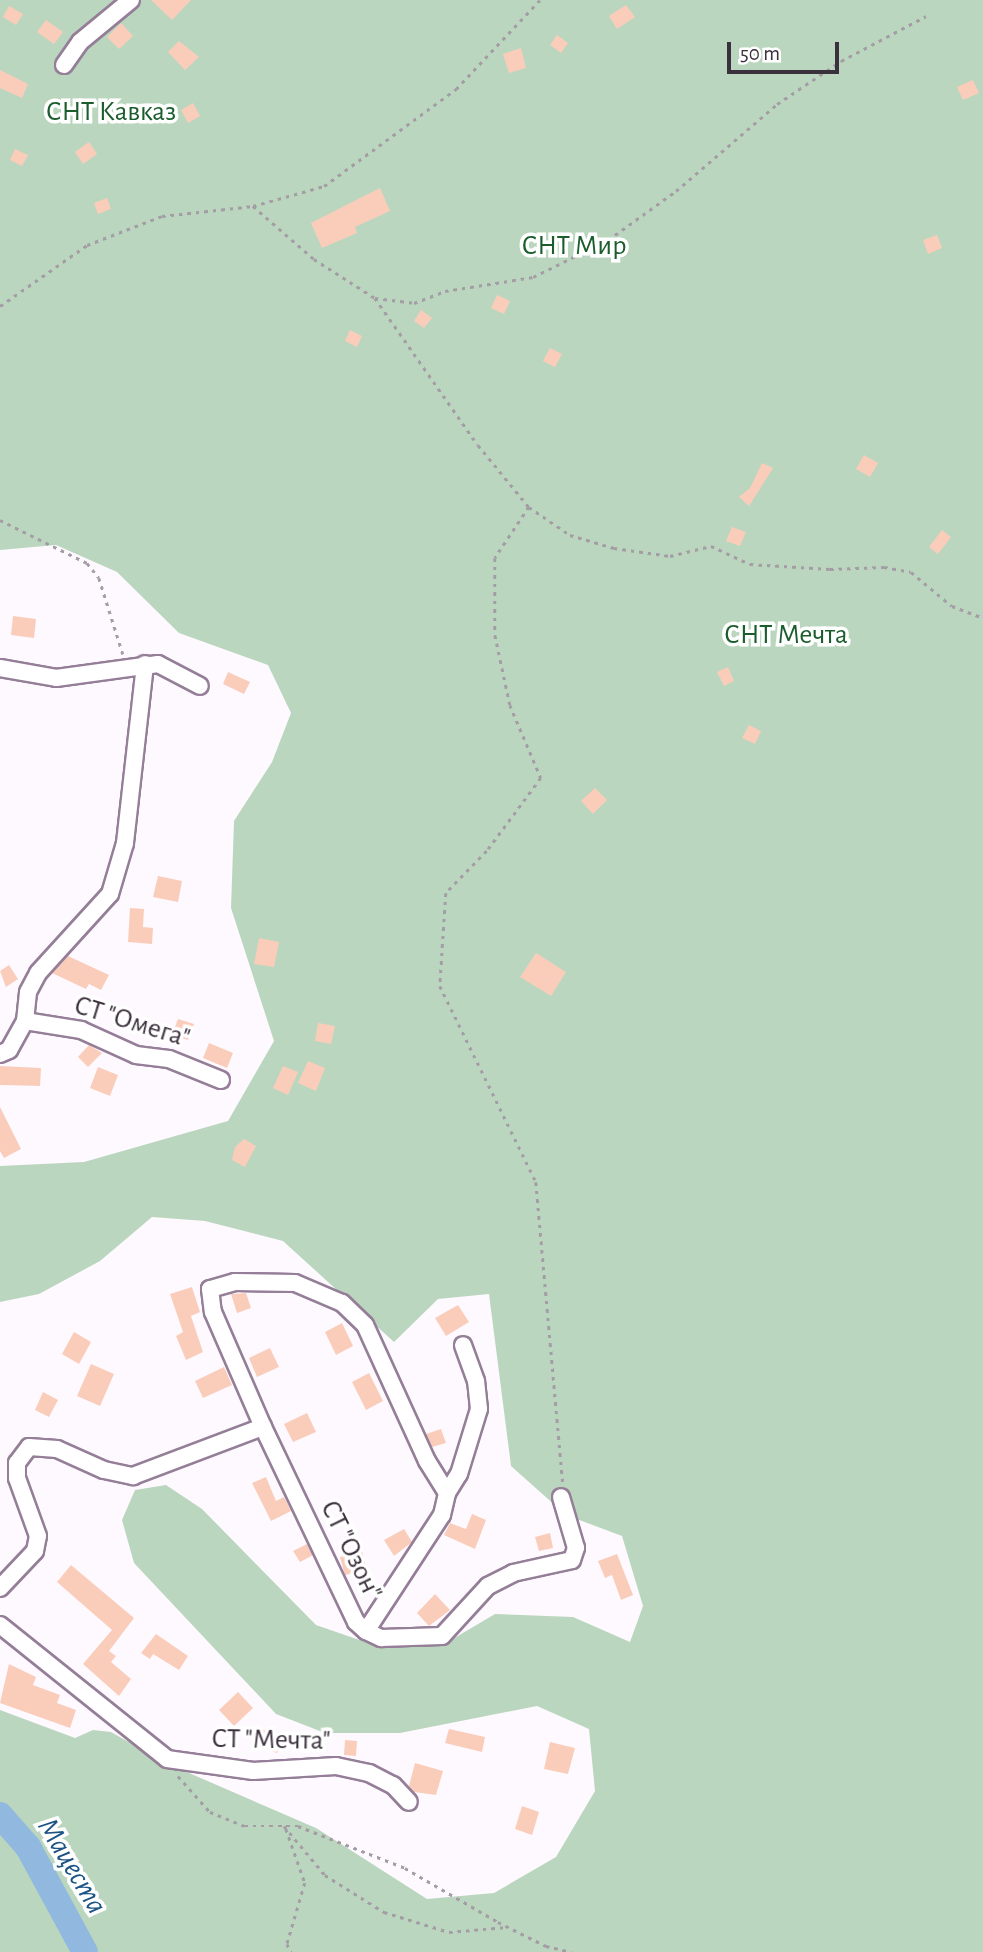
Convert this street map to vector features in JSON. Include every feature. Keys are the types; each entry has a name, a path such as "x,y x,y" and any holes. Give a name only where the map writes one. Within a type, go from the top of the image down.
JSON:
{"street":[{"path":"64,65 80,42 131,0"},
{"path":"0,1054 9,1050 25,1021 28,992 38,973 110,894 120,867 145,664"},
{"path":"0,668 56,678 127,666 158,664 200,686"},
{"name":"СТ \"Омега\"","path":"25,1021 81,1030 136,1055 169,1059 221,1080"},
{"name":"СТ \"Озон\"","path":"447,1493 427,1461 365,1325 342,1303 295,1283 235,1282 210,1289 213,1312 263,1427 356,1622 366,1632 381,1638 442,1636 488,1586 513,1573 572,1560 576,1548 561,1497"},
{"path":"366,1632 442,1515 447,1493 459,1474 479,1409 476,1381 463,1345"},
{"path":"0,1588 35,1551 38,1536 16,1478 17,1463 29,1447 57,1449 104,1470 133,1476 263,1427"},
{"path":"0,1625 167,1759"},
{"name":"СТ \"Мечта\"","path":"167,1759 253,1771 336,1766 369,1773 393,1785 409,1802"}],"path":[{"path":"0,306 99,240 162,216 253,206 324,186 456,89 540,0"},
{"path":"374,298 414,303 445,291 533,277 564,266 608,240 676,191 777,104 841,61 926,16"},
{"path":"253,206 314,259 374,298 422,370 529,507 570,535 614,548 670,556 711,546 750,564 830,569 884,567 911,572 952,606 983,618"},
{"path":"529,507 495,558 495,635 510,705 541,778 487,851 446,892 440,986 536,1182 561,1497"},
{"path":"0,520 88,563 99,578 127,666"},
{"path":"167,1759 186,1789 210,1812 244,1826 298,1826 405,1868 508,1927 570,1952"},
{"path":"285,1826 326,1875 384,1912 449,1932 508,1927"},
{"path":"285,1826 305,1883 287,1944 290,1952"}],"green space":[{"path":"0,0 983,0 983,1952 0,1952 0,1710 75,1738 93,1730 111,1732 166,1763 316,1828 427,1899 494,1893 556,1857 595,1791 589,1729 537,1706 400,1733 325,1733 276,1714 134,1563 122,1520 135,1490 166,1485 202,1509 316,1625 374,1645 446,1643 495,1614 573,1617 630,1642 643,1606 622,1536 566,1515 511,1466 489,1294 438,1299 394,1342 283,1241 205,1221 152,1217 100,1261 39,1294 0,1302 0,1166 84,1162 228,1121 274,1041 231,908 234,821 272,762 291,713 268,665 179,633 117,572 56,545 0,550"}],"building":[{"path":"151,0 191,0 172,20"},
{"path":"626,5 635,17 617,29 609,16"},
{"path":"9,6 23,14 16,25 3,17"},
{"path":"46,20 63,32 54,44 37,32"},
{"path":"121,23 133,36 119,49 107,37"},
{"path":"557,35 568,43 561,53 550,45"},
{"path":"179,41 199,57 185,70 168,52"},
{"path":"521,48 526,68 509,73 503,54"},
{"path":"0,70 28,84 22,98 0,88"},
{"path":"973,80 979,93 963,100 957,87"},
{"path":"193,103 200,116 188,123 181,110"},
{"path":"89,142 97,154 83,164 75,152"},
{"path":"15,149 28,155 22,166 10,160"},
{"path":"380,188 390,211 355,227 357,233 322,248 311,223"},
{"path":"107,198 111,209 98,214 94,203"},
{"path":"937,235 942,248 928,254 923,240"},
{"path":"497,295 510,301 504,314 491,308"},
{"path":"421,310 432,318 424,328 414,321"},
{"path":"350,330 362,336 357,347 345,341"},
{"path":"550,348 562,354 555,367 543,361"},
{"path":"864,455 878,463 870,477 856,469"},
{"path":"762,463 773,468 749,506 739,497 750,488"},
{"path":"732,527 746,532 740,546 726,541"},
{"path":"942,530 951,537 938,554 929,547"},
{"path":"13,616 36,619 34,638 11,635"},
{"path":"728,667 734,681 724,686 717,672"},
{"path":"228,672 250,682 244,694 223,684"},
{"path":"749,725 761,731 755,744 742,738"},
{"path":"595,788 607,800 593,814 581,801"},
{"path":"158,876 182,881 178,902 153,897"},
{"path":"130,908 144,909 143,927 153,928 152,944 128,942"},
{"path":"259,938 279,942 274,967 254,964"},
{"path":"536,953 566,972 551,996 520,977"},
{"path":"68,956 109,975 101,990 89,984 86,989 52,973"},
{"path":"9,965 18,979 6,987 0,971"},
{"path":"178,1019 194,1024 188,1040 172,1035"},
{"path":"318,1023 335,1026 331,1044 315,1041"},
{"path":"209,1043 233,1053 227,1068 203,1058"},
{"path":"89,1045 102,1053 88,1067 78,1057"},
{"path":"308,1061 325,1068 316,1091 298,1083"},
{"path":"0,1066 41,1068 40,1086 0,1085"},
{"path":"283,1066 298,1072 288,1095 273,1088"},
{"path":"98,1067 118,1075 110,1096 90,1088"},
{"path":"0,1107 21,1149 4,1158 0,1151"},
{"path":"244,1139 256,1146 245,1167 232,1160 235,1147"},
{"path":"192,1287 200,1312 191,1316 203,1352 186,1360 176,1336 183,1332 170,1294"},
{"path":"246,1293 251,1308 237,1313 231,1294"},
{"path":"458,1305 469,1322 446,1336 435,1318"},
{"path":"342,1323 353,1346 336,1355 325,1332"},
{"path":"74,1332 91,1342 79,1364 62,1354"},
{"path":"270,1348 279,1367 257,1377 249,1358"},
{"path":"91,1364 114,1374 100,1406 77,1396"},
{"path":"224,1367 232,1385 203,1398 195,1381"},
{"path":"369,1373 383,1401 366,1410 352,1382"},
{"path":"43,1392 58,1400 49,1417 35,1410"},
{"path":"307,1413 316,1432 293,1442 284,1424"},
{"path":"441,1429 446,1443 432,1447 426,1434"},
{"path":"266,1477 276,1501 284,1497 291,1511 271,1521 252,1483"},
{"path":"472,1514 486,1520 475,1549 444,1535 450,1523 466,1529"},
{"path":"404,1529 412,1542 394,1556 384,1540"},
{"path":"550,1533 553,1548 539,1551 535,1537"},
{"path":"307,1544 313,1555 300,1562 293,1551"},
{"path":"362,1551 367,1570 345,1575 340,1557"},
{"path":"617,1554 633,1595 621,1600 612,1575 605,1578 598,1561"},
{"path":"71,1565 134,1618 109,1651 116,1656 111,1662 131,1679 119,1696 83,1664 112,1630 57,1582"},
{"path":"435,1594 450,1610 429,1626 417,1613"},
{"path":"156,1634 188,1656 179,1670 153,1654 150,1659 141,1653"},
{"path":"9,1664 36,1677 33,1685 60,1695 57,1703 76,1710 70,1728 0,1703"},
{"path":"238,1692 253,1708 234,1726 219,1710"},
{"path":"261,1729 283,1738 277,1753 254,1744"},
{"path":"449,1729 485,1737 482,1752 445,1743"},
{"path":"345,1740 357,1741 356,1756 344,1755"},
{"path":"550,1742 575,1748 568,1774 544,1769"},
{"path":"415,1763 443,1771 436,1795 414,1792 409,1786"},
{"path":"522,1806 539,1812 532,1835 515,1829"}],"waterway":[{"name":"Мацеста","path":"0,1815 28,1847 85,1952"}],"park label":[{"name":"СНТ Кавказ","path":"111,112"},
{"name":"СНТ Мир","path":"574,246"},
{"name":"СНТ Мечта","path":"786,635"}]}
